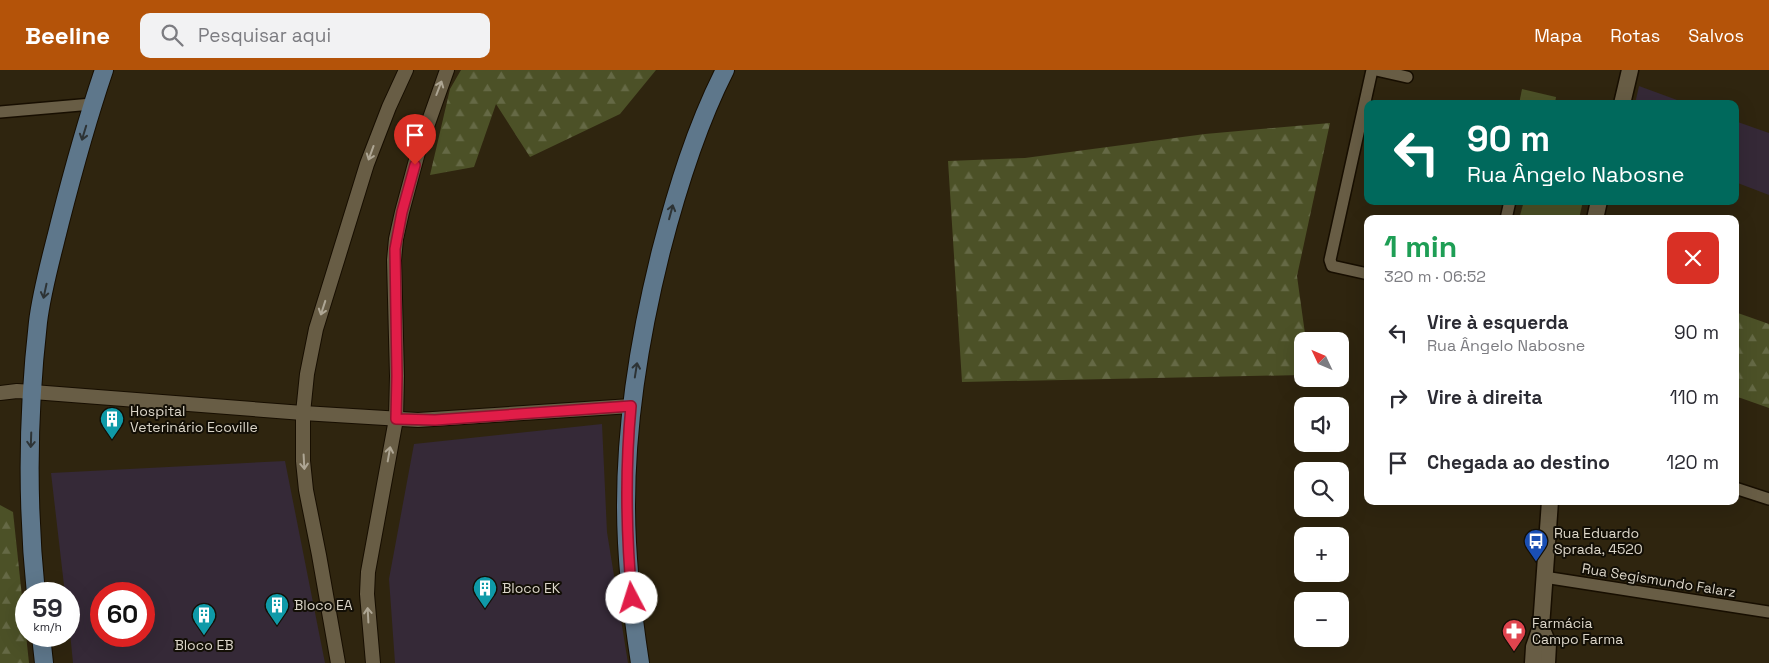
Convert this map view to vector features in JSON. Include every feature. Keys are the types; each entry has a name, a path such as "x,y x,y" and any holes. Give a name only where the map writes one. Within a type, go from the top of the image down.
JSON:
{"main road":[{"path":"35,582 30,511 33,392 38,321 52,252 78,150 104,70"},
{"path":"640,663 627,545 627,470 631,406 642,336 672,208 714,93 726,70"},
{"path":"1623,100 1630,70"},
{"path":"1533,663 1534,647 1541,627 1550,505"},
{"path":"1541,627 1548,644 1547,663"},
{"path":"42,647 44,663"}],"street":[{"path":"389,107 398,70"},
{"path":"338,663 306,490 303,462 303,413 307,374 316,329 367,164 389,107 406,70"},
{"path":"373,663 367,594 368,572 396,419 397,376 394,260 396,239 419,149 447,70"},
{"path":"1365,100 1372,70"},
{"path":"1376,70 1407,77"},
{"path":"0,112 92,104"},
{"path":"1364,106 1330,260 1332,266 1364,273"},
{"path":"0,393 17,391 303,413 435,420 631,406"},
{"path":"1739,489 1769,499"},
{"name":"Rua Segismundo Falarz","path":"1544,577 1769,612"}],"shaded area":[{"path":"1639,86 1677,100 1636,100"},
{"path":"1739,122 1769,133 1769,195 1739,184"},
{"path":"602,424 607,532 628,663 395,663 389,579 414,444"},
{"path":"285,461 325,663 73,663 71,647 80,647 80,582 64,582 51,473"}],"green space":[{"path":"461,70 656,70 620,114 530,157 496,104 474,167 430,175 450,89"},
{"path":"1522,89 1556,97 1556,100 1520,100"},
{"path":"1330,123 1297,276 1305,332 1294,332 1294,375 962,382 948,161 1025,158 1205,134"},
{"path":"1523,205 1582,205 1580,215 1520,215"},
{"path":"1739,313 1769,324 1769,408 1739,397"},
{"path":"0,505 13,512 20,582 15,582 15,647 27,647 29,663 0,663"}],"place":[{"name":"Hospital Veterinário Ecoville","path":"112,440"},
{"name":"Rua Eduardo Sprada, 4520","path":"1536,562"},
{"name":"Bloco EK","path":"485,609"},
{"name":"Bloco EA","path":"277,626"},
{"name":"Bloco EB","path":"204,636"},
{"name":"Farmácia Campo Farma","path":"1514,652"}],"route":[{"path":"415,165 396,239 394,260 397,376 396,419 435,420 631,406 626,507 627,545 632,598"}]}
